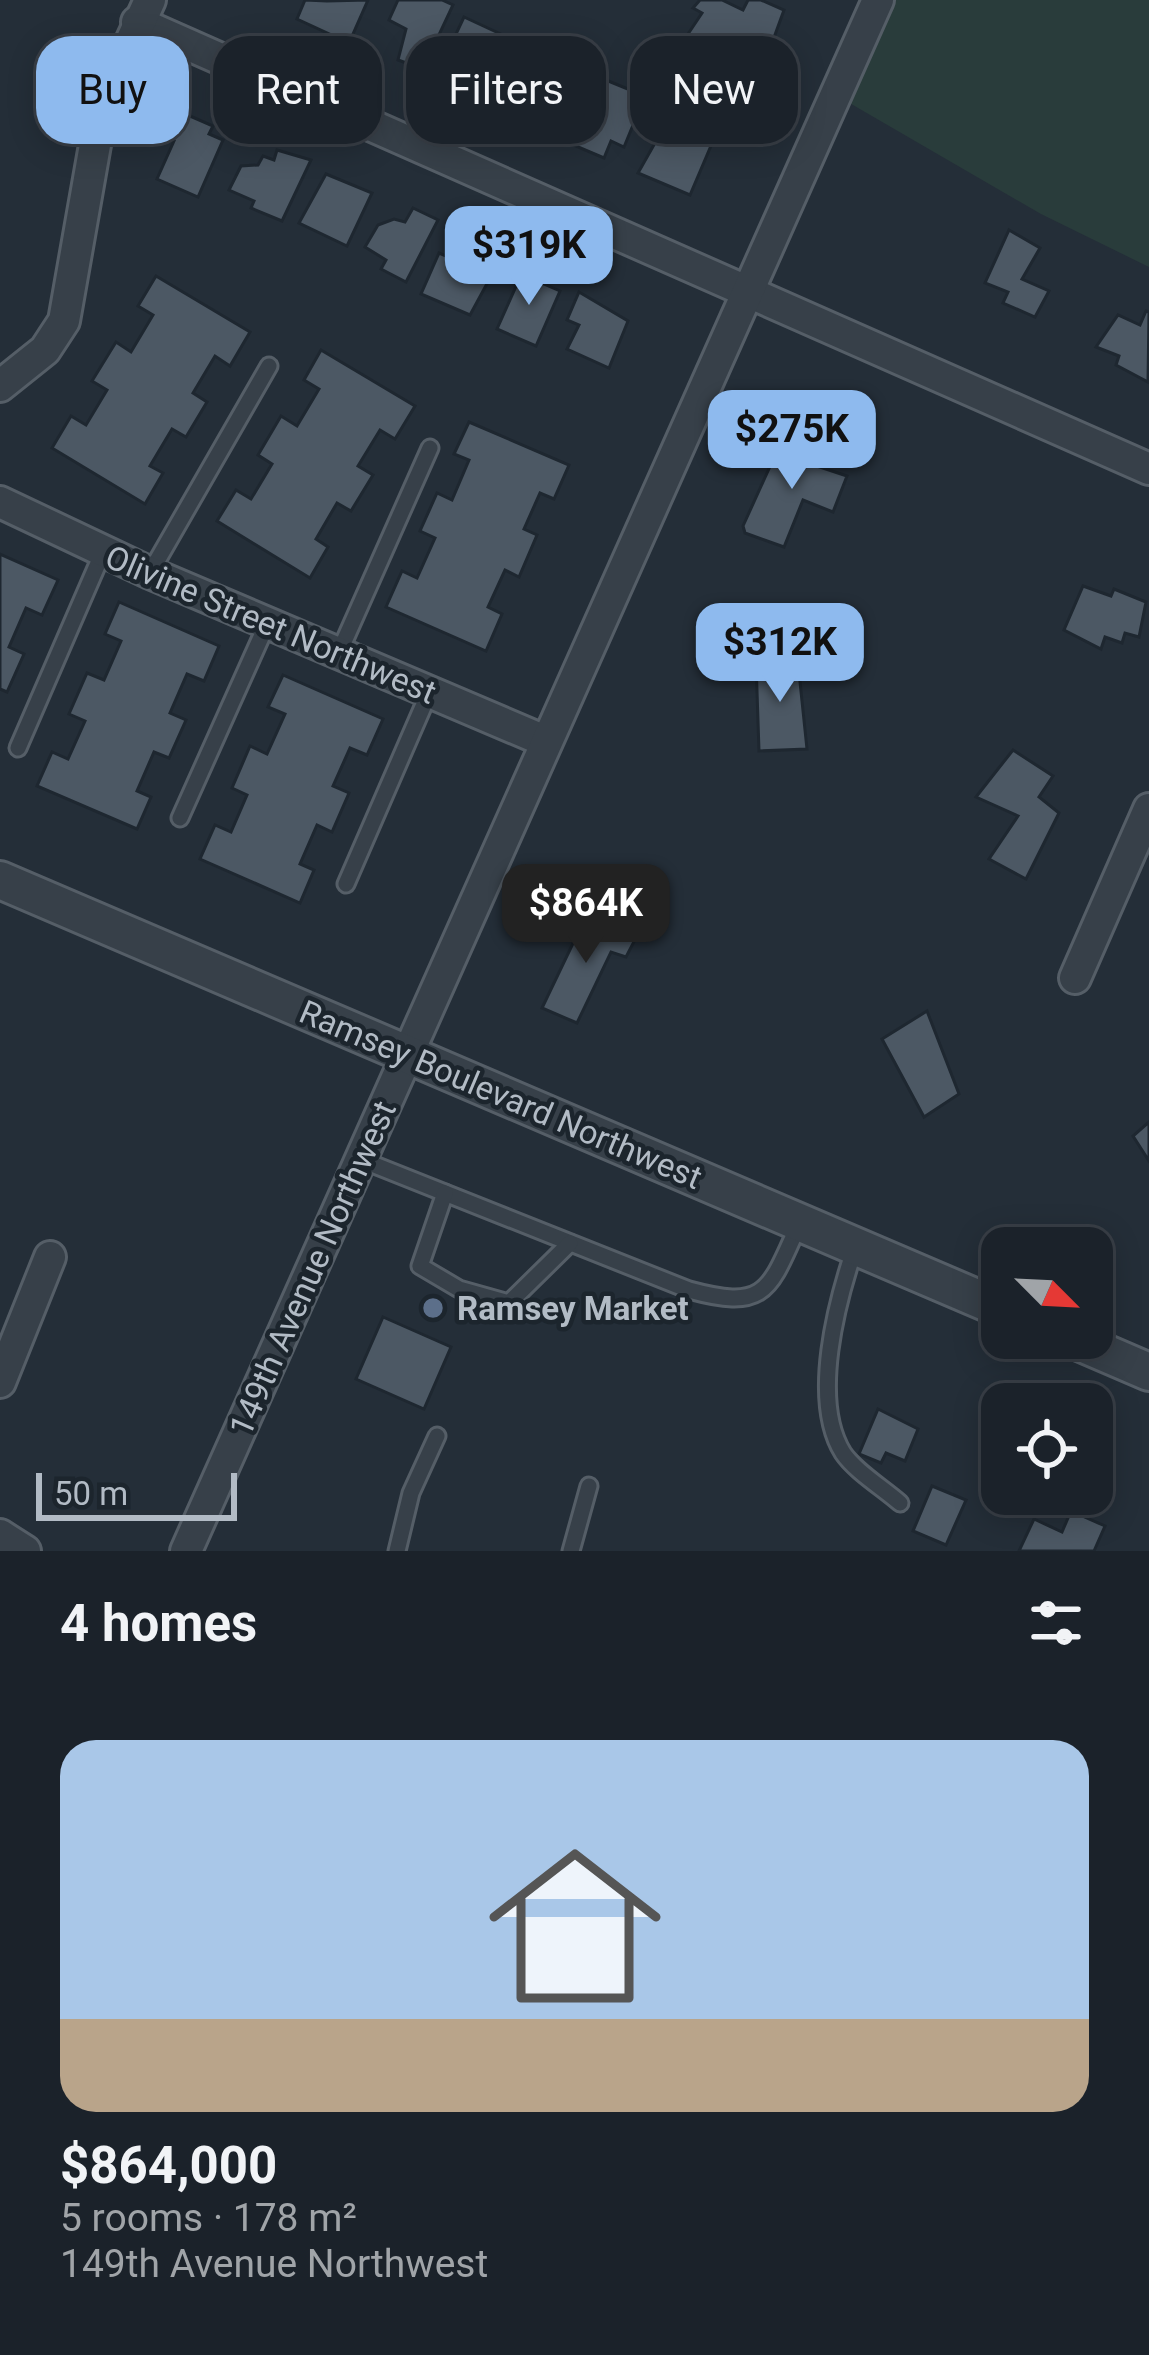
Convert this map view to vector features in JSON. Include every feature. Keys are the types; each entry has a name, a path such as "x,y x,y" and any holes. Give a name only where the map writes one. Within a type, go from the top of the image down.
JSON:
{"street":[{"name":"149th Avenue Northwest","path":"186,1551 878,0"},
{"path":"11,379 45,350 68,308 102,105 144,11 746,292 1149,469"},
{"name":"Olivine Street Northwest","path":"0,502 150,573 545,741"},
{"path":"1075,978 1149,809"},
{"name":"Ramsey Boulevard Northwest","path":"0,880 981,1300"},
{"path":"0,1382 50,1257"},
{"path":"1113,1357 1149,1372"},
{"path":"0,1535 25,1551"}],"lane":[{"path":"150,573 269,366"},
{"path":"338,655 430,448"},
{"path":"18,748 103,552"},
{"path":"180,818 267,624"},
{"path":"346,884 429,693"},
{"path":"362,1160 734,1302 757,1294 776,1276 800,1221"},
{"path":"445,1192 420,1266 459,1289 509,1303 570,1243"},
{"path":"856,1246 833,1315 830,1396 835,1429 843,1454 900,1503"},
{"path":"397,1551 411,1492 436,1436"},
{"path":"571,1551 582,1528 589,1486"}],"green space":[{"path":"876,0 1149,0 1149,267 1041,214 834,94"}],"building":[{"path":"305,0 368,0 352,36 334,36 297,19"},
{"path":"398,0 442,0 453,5 438,36 406,36 406,63 398,60 406,29 389,20"},
{"path":"700,0 722,0 743,10 748,0 761,0 784,10 775,36 692,36 688,34 702,13 693,8"},
{"path":"464,17 505,36 455,36"},
{"path":"606,80 630,90 630,132 624,147 611,141 604,158 571,144 606,144"},
{"path":"189,116 213,126 209,134 213,144 221,144 198,197 157,179 173,144 189,144"},
{"path":"654,144 712,144 690,195 638,173"},
{"path":"277,150 311,160 282,221 251,208 254,201 229,190 241,166 258,165 263,156 274,160"},
{"path":"326,174 372,193 347,246 299,223"},
{"path":"413,208 438,220 406,282 381,269 386,260 365,247 378,225 394,219 405,222"},
{"path":"1009,230 1040,248 1022,279 1049,291 1035,317 1003,303 1008,292 985,283"},
{"path":"466,241 502,256 470,315 421,294 439,253 458,261"},
{"path":"533,268 548,275 544,284 560,291 536,346 497,329 522,273 529,276"},
{"path":"156,276 250,332 230,366 215,356 193,393 207,402 186,437 172,429 150,466 163,473 145,504 52,448 71,416 86,425 107,390 92,381 116,342 131,352 153,315 138,306"},
{"path":"579,292 628,321 609,368 567,349 579,325 567,320"},
{"path":"1146,311 1148,382 1116,365 1119,356 1096,347 1118,315 1140,325"},
{"path":"321,350 415,406 395,439 380,430 358,466 373,475 351,511 337,503 316,539 328,547 310,578 217,521 236,490 251,499 272,464 258,455 281,416 297,426 319,389 304,380"},
{"path":"469,422 569,465 554,499 540,493 524,529 537,535 519,577 505,570 488,607 502,614 486,651 386,607 402,571 417,578 435,538 420,531 437,493 452,500 469,460 454,454"},
{"path":"782,440 827,453 820,467 847,476 833,512 803,500 784,547 745,533 743,526"},
{"path":"0,554 58,580 42,615 26,608 9,647 24,654 7,692 0,689"},
{"path":"1083,586 1111,596 1114,589 1146,602 1139,637 1125,633 1122,643 1105,637 1101,649 1064,630"},
{"path":"119,602 219,646 204,681 187,674 170,713 186,720 169,758 154,752 137,791 151,797 137,829 37,786 52,752 68,759 85,721 69,714 87,673 104,680 121,641 105,634"},
{"path":"797,653 807,749 759,751 756,661"},
{"path":"283,675 383,719 367,755 350,748 333,786 349,793 332,832 317,825 300,864 314,870 300,903 200,859 215,825 231,832 247,795 232,788 250,746 267,754 285,714 268,707"},
{"path":"1013,750 1053,776 1039,797 1059,813 1026,879 989,859 1018,816 976,797"},
{"path":"588,912 637,936 626,957 611,952 577,1023 542,1008"},
{"path":"927,1011 959,1094 924,1117 882,1039"},
{"path":"1149,1122 1149,1161 1133,1136"},
{"path":"383,1317 451,1347 424,1409 356,1379"},
{"path":"878,1409 918,1429 905,1461 886,1453 881,1463 859,1454"},
{"path":"932,1486 966,1500 946,1545 913,1531"},
{"path":"1069,1515 1105,1526 1094,1551 1019,1551 1034,1519 1062,1532"}],"place":[{"name":"Ramsey Market","path":"433,1308"}]}
